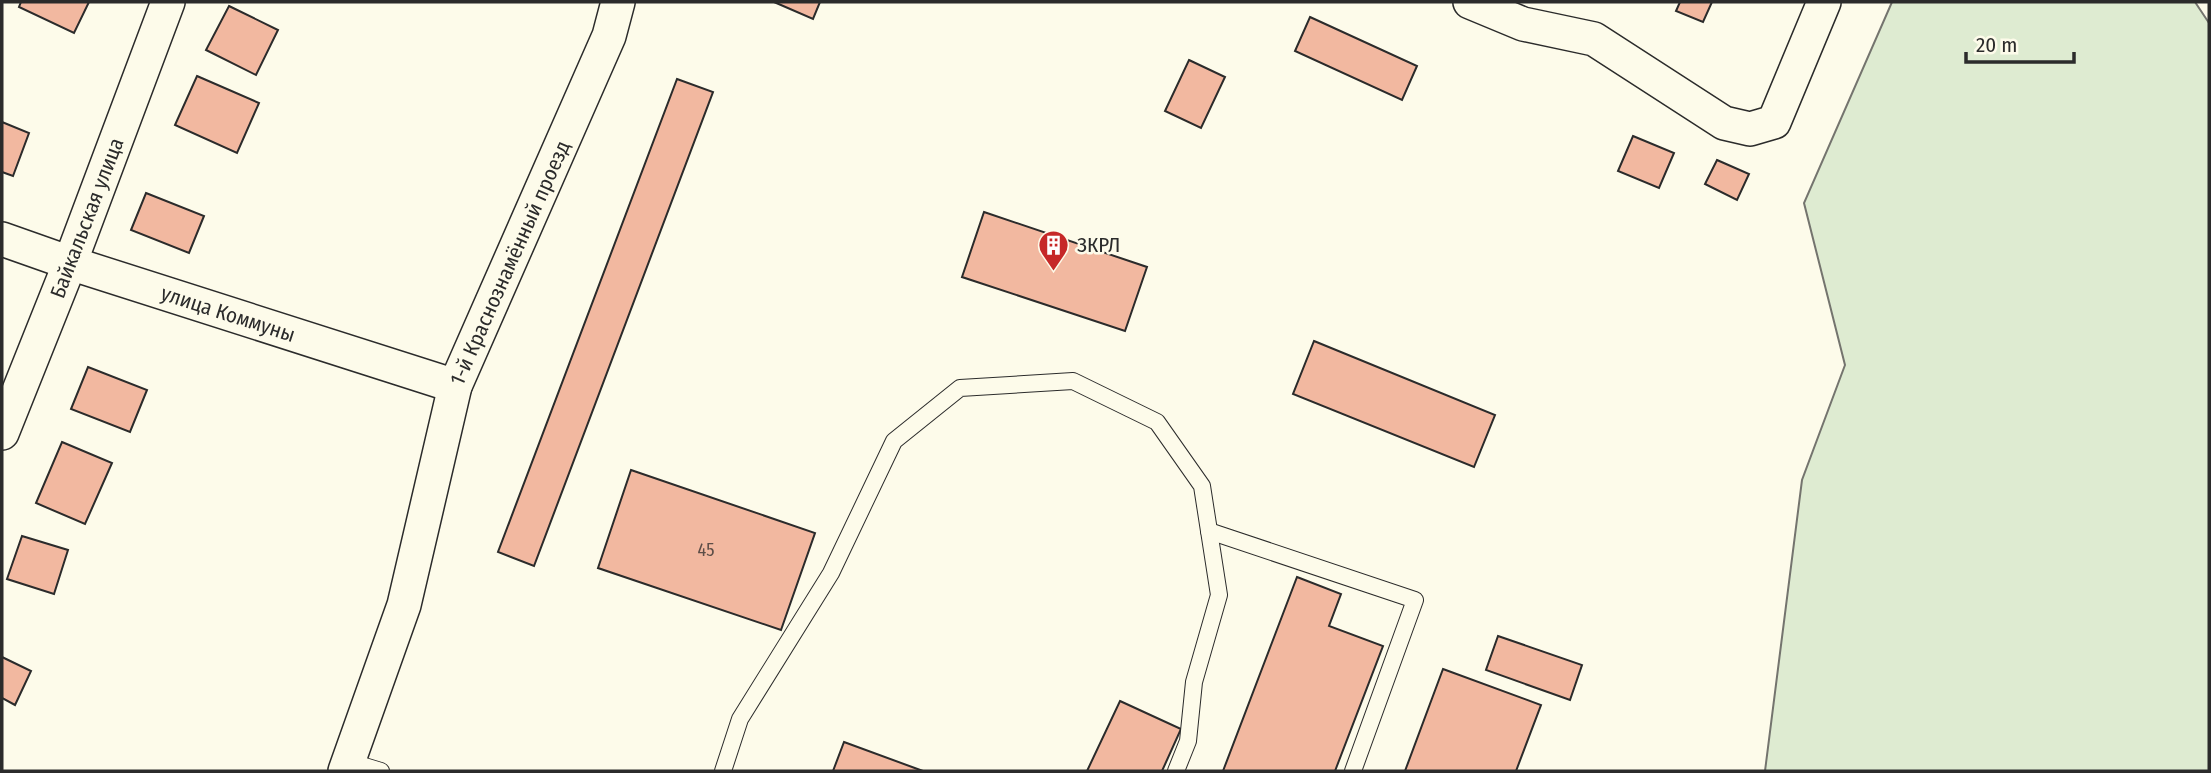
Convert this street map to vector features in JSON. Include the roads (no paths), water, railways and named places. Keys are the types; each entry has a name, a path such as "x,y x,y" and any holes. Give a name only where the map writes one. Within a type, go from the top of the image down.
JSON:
{"street":[{"name":"Байкальская улица","path":"2,433 71,263 168,2"},
{"name":"1-й Краснознамённый проезд","path":"346,766 404,606 455,386 609,36 618,2"},
{"path":"1470,2 1523,24 1594,39 1724,123 1750,129 1774,122 1824,2"},
{"name":"улица Коммуны","path":"2,239 455,386"}],"lane":[{"path":"723,771 740,719 831,573 894,441 960,388 1073,381 1157,422 1202,486 1219,595 1194,682 1188,741 1176,771"},
{"path":"1209,530 1415,600 1353,771"},
{"path":"346,766 381,771"}],"place":[{"name":"ЗКРЛ","path":"1054,272"}]}
